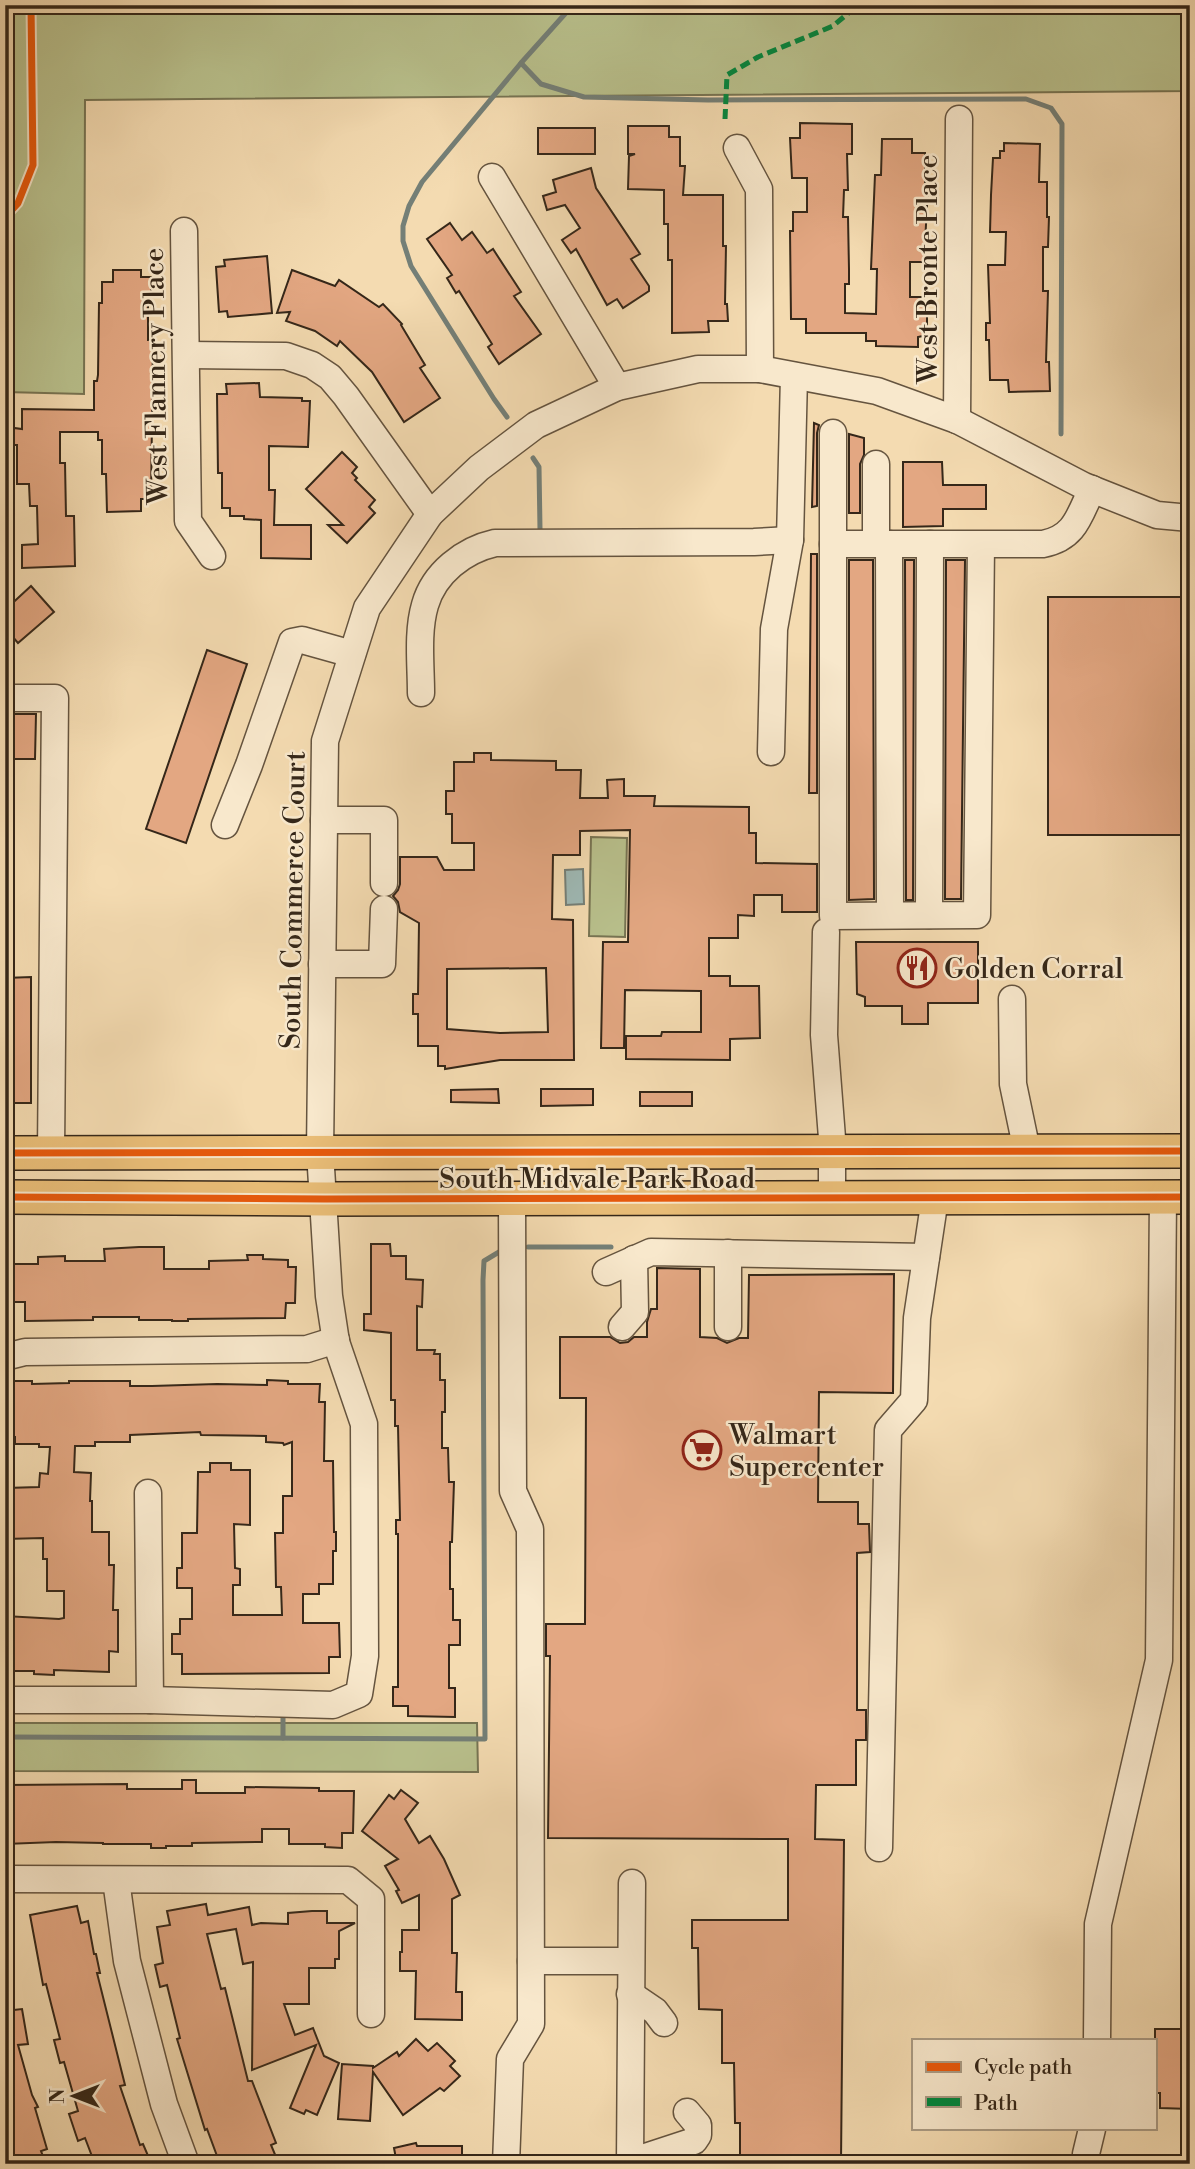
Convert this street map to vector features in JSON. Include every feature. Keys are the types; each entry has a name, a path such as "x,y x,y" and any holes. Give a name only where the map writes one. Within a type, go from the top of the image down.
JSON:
{"main road":[{"name":"South Midvale Park Road","path":"5,1198 322,1176 832,1152 1190,1151"},
{"name":"South Midvale Park Road","path":"5,1153 51,1153 322,1176 512,1199 1176,1197"}],"street":[{"name":"West Bronte Place","path":"957,420 959,119"},
{"path":"737,149 759,189 760,369"},
{"path":"492,177 617,387"},
{"name":"West Flannery Place","path":"184,231 188,521 212,556"},
{"path":"187,355 286,356 312,365 330,377 346,396 430,513"},
{"name":"South Commerce Court","path":"150,1700 333,1705 359,1694 365,1656 363,1424 336,1340 329,1296 322,1176 325,741 367,608 430,513 479,468 536,425 617,387 698,369 760,369 877,391 957,420 1092,489 1157,514 1190,518"},
{"path":"771,752 775,620 790,540 794,376"},
{"path":"833,433 833,916 977,915 981,544"},
{"path":"876,464 882,544 890,915"},
{"path":"833,544 1055,542 1069,534 1092,489"},
{"path":"421,693 421,638 425,605 438,579 459,558 480,546 495,542 790,540"},
{"path":"929,915 930,544"},
{"path":"225,825 292,642 302,640 352,654"},
{"path":"5,698 55,698 51,1153"},
{"path":"323,964 382,964 384,896 384,820 324,820"},
{"path":"826,932 824,1035 832,1152 832,1198"},
{"path":"1012,999 1013,1084 1027,1151"},
{"path":"1097,2039 1098,1924 1159,1660 1176,1197"},
{"path":"879,1848 888,1430 914,1400 917,1318 935,1198"},
{"path":"506,2164 510,2059 531,2024 530,1529 513,1491 512,1199"},
{"path":"606,1272 651,1252 926,1257"},
{"path":"729,1253 729,1327"},
{"path":"622,1327 635,1312 634,1259"},
{"path":"5,1357 25,1352 307,1349 336,1340"},
{"path":"5,1700 150,1700 148,1493"},
{"path":"5,1879 348,1880 371,1899 371,2014"},
{"path":"116,1880 127,1961 164,2104 186,2164"},
{"path":"632,1883 630,2163 694,2141 698,2135 698,2125 687,2112"},
{"path":"531,1961 630,1961"},
{"path":"630,1994 655,2011 664,2023"},
{"path":"1088,2164 1086,2154 1092,2130"}],"green space":[{"path":"5,5 1190,5 1190,91 85,100 84,394 5,392"},
{"path":"591,837 627,838 625,937 589,936"},
{"path":"5,1723 477,1723 478,1772 5,1771"}],"water":[{"path":"583,869 584,904 566,905 565,870"}],"building":[{"path":"800,123 852,124 852,154 847,154 848,190 844,190 843,217 848,217 849,284 845,284 845,313 876,314 877,269 871,269 875,175 881,175 882,139 912,139 912,153 925,153 925,187 928,187 924,262 910,262 910,297 924,297 924,315 927,315 927,335 918,337 918,347 876,346 876,341 866,341 866,333 806,333 806,319 791,319 790,231 793,231 793,212 807,212 807,178 792,178 790,138 800,138"},
{"path":"628,126 669,126 669,137 680,137 680,166 685,166 683,195 723,195 725,304 728,321 708,321 709,332 672,333 672,260 668,260 664,190 628,189 629,156 635,154 628,154"},
{"path":"538,128 595,128 595,154 538,154"},
{"path":"1004,143 1040,144 1039,182 1047,182 1049,217 1048,247 1043,247 1043,291 1048,291 1046,362 1049,362 1050,391 1009,392 1008,380 990,380 989,340 986,340 986,323 990,323 988,265 1005,265 1006,232 990,232 993,158 1000,158"},
{"path":"591,168 596,188 640,254 631,259 649,286 649,291 623,308 617,299 607,305 576,249 571,253 562,240 580,228 565,205 547,210 543,196 556,192 553,180"},
{"path":"450,223 462,240 472,232 487,253 493,249 521,292 514,296 541,334 499,364 488,347 492,344 459,291 456,293 447,278 452,275 427,239"},
{"path":"267,256 272,313 228,317 227,311 219,312 216,267 225,266 224,260"},
{"path":"113,270 141,270 141,277 151,277 151,295 148,295 148,340 153,340 151,499 141,499 141,511 107,512 106,474 102,474 102,440 98,440 98,432 60,432 60,463 65,463 66,516 74,516 75,566 22,568 22,545 38,544 37,506 30,506 29,484 17,484 14,428 22,429 22,409 94,410 94,381 97,381 98,375 99,303 102,303 102,282 113,282"},
{"path":"292,270 335,286 339,280 379,307 383,304 402,324 425,365 420,368 440,398 404,422 372,372 340,341 337,346 315,331 286,321 290,312 277,313"},
{"path":"259,383 260,397 302,398 302,401 310,401 308,447 269,446 269,490 275,490 274,525 311,525 311,559 261,558 261,520 230,516 230,508 222,508 222,473 218,473 217,394 227,394 226,384"},
{"path":"814,423 819,425 817,506 812,507"},
{"path":"849,434 864,438 864,455 860,464 860,513 849,513"},
{"path":"342,452 357,467 352,473 357,478 355,480 375,500 369,507 375,513 347,543 328,525 343,525 306,489"},
{"path":"903,462 942,462 943,485 986,485 986,509 943,509 943,526 903,527"},
{"path":"811,554 817,554 817,793 809,793"},
{"path":"849,560 873,560 874,899 849,900"},
{"path":"905,560 914,560 913,900 906,900"},
{"path":"946,560 965,560 961,899 945,899"},
{"path":"31,586 54,612 18,643 5,628 5,610"},
{"path":"1048,597 1190,597 1190,835 1048,835"},
{"path":"207,650 247,664 186,843 146,829"},
{"path":"5,714 36,714 35,759 5,759"},
{"path":"474,753 491,753 491,760 556,761 556,770 581,770 580,798 608,798 607,780 624,779 624,796 655,796 654,806 749,807 749,833 756,833 756,863 817,864 817,912 782,912 782,895 754,895 754,916 738,915 738,938 709,938 709,976 730,976 730,986 759,986 760,1038 730,1039 730,1060 626,1059 626,1036 701,1032 701,991 625,990 624,1048 601,1048 603,942 628,942 630,830 580,831 580,855 553,855 552,919 573,920 574,1060 500,1060 445,1069 445,1066 438,1066 438,1046 418,1046 418,1014 413,1014 413,994 418,994 419,923 400,912 398,902 393,896 400,884 400,857 437,857 444,870 474,870 474,843 452,843 452,814 446,814 446,791 454,791 454,762 474,762","holes":["546,968 548,1032 500,1033 447,1029 447,969"]},
{"name":"Golden Corral","path":"856,942 978,942 978,1003 928,1003 928,1024 902,1024 902,1006 865,1006 865,997 857,994"},
{"path":"31,977 31,1103 5,1103 5,978"},
{"path":"498,1089 499,1103 451,1102 451,1090"},
{"path":"541,1089 593,1089 593,1105 541,1106"},
{"path":"640,1092 692,1092 692,1106 640,1106"},
{"path":"371,1244 390,1244 391,1256 406,1256 406,1279 423,1280 422,1307 417,1306 417,1350 435,1350 434,1354 440,1354 440,1380 445,1380 442,1448 448,1448 449,1482 454,1482 450,1589 453,1589 453,1620 460,1620 460,1645 449,1645 449,1688 455,1688 455,1717 408,1716 408,1706 393,1706 393,1687 398,1687 398,1426 395,1426 395,1400 391,1400 391,1333 364,1330 364,1314 371,1314"},
{"path":"164,1247 164,1269 209,1269 209,1261 248,1260 247,1255 288,1260 288,1267 296,1267 295,1303 286,1303 285,1318 172,1321 139,1320 139,1317 93,1317 93,1320 25,1321 25,1302 7,1302 7,1264 38,1264 38,1257 65,1256 65,1261 105,1261 104,1249"},
{"path":"657,1268 700,1269 700,1337 717,1338 727,1343 748,1338 749,1275 894,1274 893,1393 819,1392 818,1502 858,1502 858,1524 869,1524 870,1552 857,1553 857,1710 866,1710 866,1740 856,1740 856,1785 816,1785 815,1839 844,1840 841,2163 740,2161 740,2123 735,2123 734,2063 722,2063 722,2010 699,2009 698,1948 692,1948 692,1920 788,1920 788,1839 548,1838 550,1656 546,1656 546,1624 585,1624 586,1398 560,1398 560,1337 610,1337 620,1343 628,1342 634,1337 647,1337 647,1322 651,1309 657,1309"},
{"path":"267,1380 288,1381 288,1384 320,1384 319,1402 325,1402 324,1461 333,1461 336,1551 333,1551 333,1584 319,1584 319,1594 303,1594 303,1623 339,1623 340,1657 329,1657 329,1673 182,1674 182,1654 172,1654 172,1634 180,1634 180,1619 192,1619 192,1588 177,1588 177,1568 182,1568 182,1533 197,1533 198,1472 210,1472 210,1463 231,1463 231,1470 250,1470 250,1525 234,1524 235,1568 240,1569 240,1585 233,1585 233,1615 282,1615 281,1587 276,1587 275,1533 283,1533 283,1496 292,1496 292,1442 284,1445 266,1442 266,1436 201,1435 200,1432 130,1435 130,1442 95,1442 95,1446 75,1446 74,1472 91,1473 92,1532 109,1532 109,1565 114,1565 113,1610 118,1610 118,1652 109,1651 109,1672 54,1670 54,1675 34,1674 34,1671 10,1671 10,1655 5,1655 5,1616 64,1618 64,1591 47,1591 47,1559 43,1559 43,1538 5,1539 6,1488 39,1487 40,1473 48,1474 50,1447 15,1444 15,1437 5,1437 6,1399 13,1399 13,1381 32,1381 32,1384 130,1381 130,1386 152,1386 267,1385"},
{"path":"182,1780 196,1780 196,1793 245,1793 245,1787 354,1791 353,1833 342,1833 342,1848 325,1847 325,1844 289,1844 289,1829 262,1829 262,1842 192,1843 192,1846 166,1848 151,1848 151,1844 5,1844 5,1785 127,1784 127,1789 182,1789"},
{"path":"401,1790 418,1803 405,1819 419,1843 430,1836 460,1895 452,1899 452,1953 457,1953 456,1992 462,1992 462,2020 415,2019 416,1971 400,1971 400,1952 402,1930 419,1930 419,1895 402,1903 396,1891 399,1890 385,1866 398,1859 362,1831 389,1795 394,1799"},
{"path":"206,1904 208,1915 249,1907 252,1925 288,1924 288,1913 312,1911 327,1911 327,1923 355,1923 339,1931 339,1959 335,1959 335,1968 309,1968 309,2004 284,2004 295,2035 313,2028 324,2056 339,2063 317,2115 306,2110 304,2114 290,2108 316,2045 252,2070 253,1962 243,1964 236,1929 207,1934 221,1989 225,1988 248,2081 252,2081 276,2143 271,2145 279,2164 220,2164 207,2129 205,2130 177,2039 180,2038 167,1985 160,1987 155,1965 163,1963 157,1927 170,1925 167,1911"},
{"path":"77,1906 81,1923 88,1921 96,1954 100,1973 97,1973 125,2085 120,2086 140,2145 143,2144 149,2158 136,2164 95,2164 85,2138 78,2141 69,2114 78,2111 64,2062 60,2063 54,2040 60,2039 46,1984 43,1985 30,1915"},
{"path":"22,2009 28,2044 18,2045 38,2107 35,2108 47,2149 41,2151 46,2164 5,2164 5,2011"},
{"path":"1155,2029 1190,2029 1190,2109 1160,2108 1160,2093 1156,2093"},
{"path":"416,2039 428,2051 437,2043 455,2061 450,2066 460,2076 444,2091 440,2088 403,2115 373,2072 370,2121 338,2119 342,2064 373,2068 397,2052 399,2056"},
{"path":"416,2143 417,2146 462,2146 462,2164 397,2164 394,2148"}],"waterway":[{"path":"507,417 411,266 403,241 403,226 409,206 422,182 573,5"},
{"path":"521,63 541,84 584,97 708,100 1026,99 1051,108 1062,124 1061,434"},
{"path":"533,458 539,467 540,529"},
{"path":"528,1247 611,1247"},
{"path":"5,1737 485,1739 483,1280 484,1261 499,1252"},
{"path":"283,1712 283,1738"}],"marked path":[{"path":"725,119 727,75 758,57 833,26 858,5"}],"cycle path":[{"path":"5,217 18,203 33,165 31,5"},
{"path":"5,1153 1190,1151"},
{"path":"5,1197 1190,1197"}],"place":[{"name":"Golden Corral","path":"917,968"},
{"name":"Walmart Supercenter","path":"702,1450"}]}
